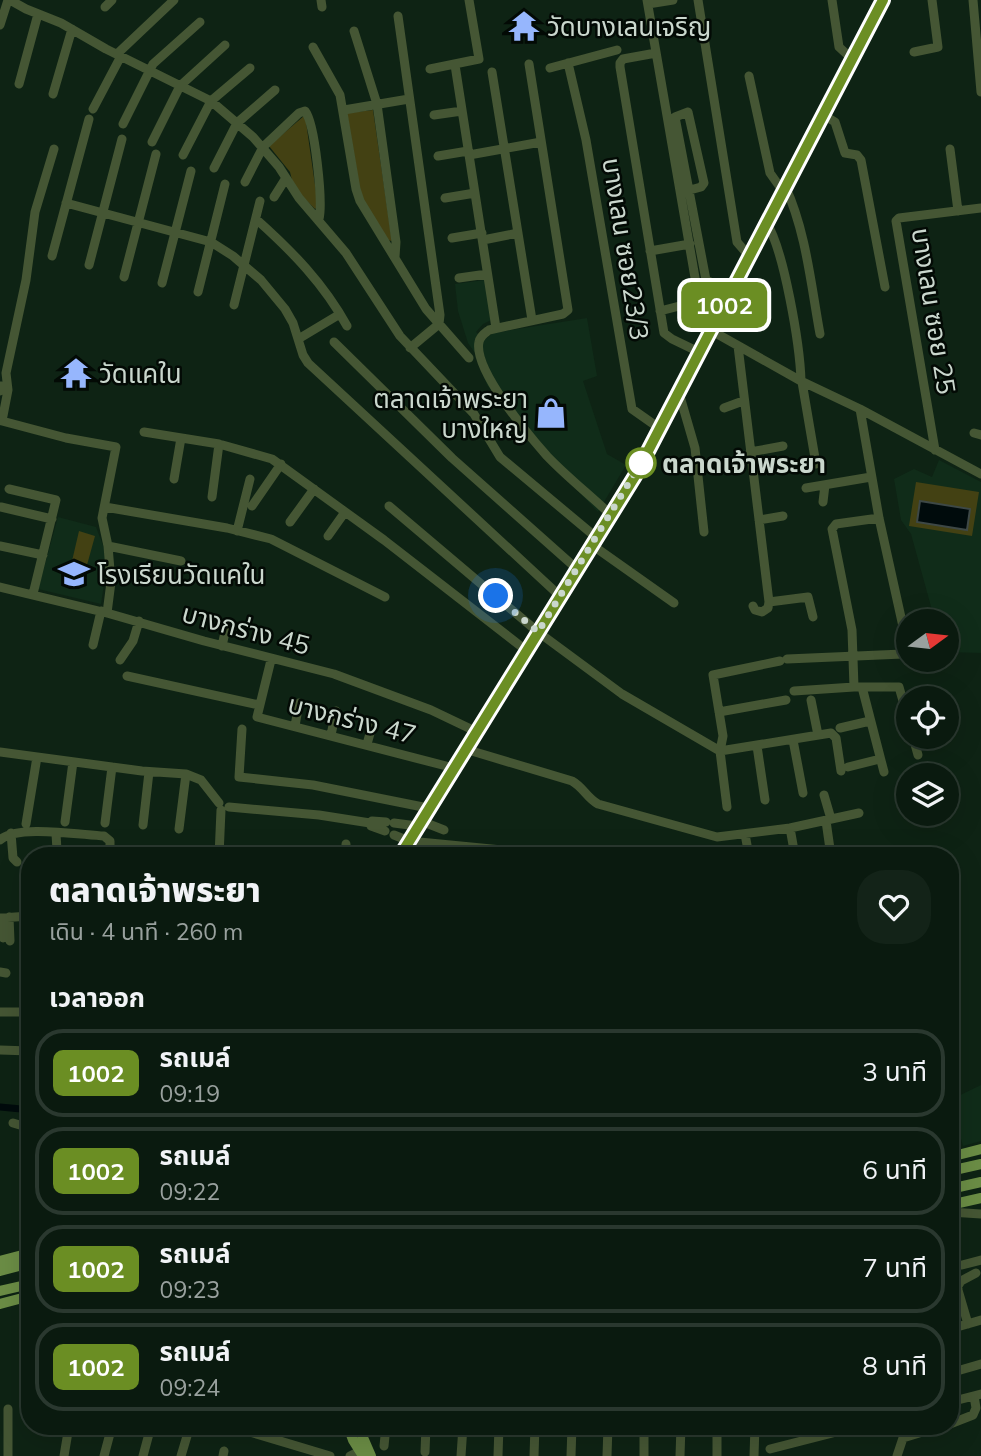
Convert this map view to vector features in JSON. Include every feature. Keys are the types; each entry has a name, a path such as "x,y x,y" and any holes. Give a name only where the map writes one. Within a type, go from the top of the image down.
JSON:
{"main road":[{"path":"405,847 635,476 883,0"},
{"path":"959,1155 981,1149"},
{"path":"959,1169 981,1164"},
{"path":"959,1187 981,1182"},
{"path":"959,1203 981,1198"},
{"path":"959,1204 981,1206"},
{"path":"0,1261 21,1255"},
{"path":"0,1271 21,1265"},
{"path":"0,1291 21,1286"},
{"path":"0,1304 21,1298"},
{"path":"351,1435 365,1455"},
{"path":"359,1435 365,1455"},
{"path":"365,1455 366,1435"}],"street":[{"path":"0,25 9,0 72,29 211,101 237,123 263,147 299,198 346,253 367,282 390,323 410,348 469,407 500,457 594,541 674,603"},
{"path":"52,256 91,114 119,55 174,0"},
{"path":"430,69 476,62 480,58 469,0"},
{"path":"673,0 647,2 701,303 718,318"},
{"path":"698,0 737,242 749,256"},
{"path":"832,0 839,47 851,58"},
{"path":"914,52 938,47 932,0"},
{"path":"973,0 981,92"},
{"path":"19,84 38,14"},
{"path":"398,16 439,308 439,324"},
{"path":"123,124 157,59 200,22"},
{"path":"53,94 72,29"},
{"path":"354,31 377,104 396,242 395,257"},
{"path":"152,142 180,86 225,45"},
{"path":"313,47 338,89 344,110 357,194 420,298 469,358"},
{"path":"550,68 617,50"},
{"path":"656,52 623,59 620,63 666,336 701,353"},
{"name":"บางเลน ซอย23/3","path":"568,63 586,140 632,409 659,428"},
{"path":"528,64 568,310 563,314 496,328 484,334 479,341 481,359 495,390 548,456 611,515"},
{"path":"456,65 496,328"},
{"path":"183,155 211,101 250,68"},
{"path":"492,72 532,320"},
{"path":"749,76 770,173 792,200 800,229 820,334"},
{"path":"214,169 237,123 275,90"},
{"path":"344,110 409,99"},
{"path":"434,115 462,111"},
{"path":"245,182 263,147 299,113 307,112 313,134 322,204 319,219"},
{"path":"660,311 701,303 706,294 706,280 675,117 688,112 704,183 701,187 690,190"},
{"path":"822,114 836,125 845,153 857,155 861,160 885,287"},
{"path":"89,265 122,139"},
{"path":"438,156 541,142"},
{"path":"54,149 35,212 26,280 7,367 8,390 1,420 66,438 116,447 103,526 108,546 111,582 93,645"},
{"path":"950,149 958,211"},
{"path":"124,277 156,154"},
{"path":"162,283 191,171"},
{"path":"274,197 286,178"},
{"path":"198,292 225,184"},
{"path":"445,198 475,193"},
{"path":"234,305 260,201"},
{"path":"66,203 211,242 244,264 276,297 293,323 308,363 561,597"},
{"name":"บางเลน ซอย 25","path":"935,450 896,221 899,218 981,208"},
{"path":"256,219 300,260 320,283 347,326"},
{"path":"766,222 776,241 797,343 816,464"},
{"path":"452,237 519,233"},
{"path":"650,251 690,244"},
{"path":"459,278 487,274"},
{"path":"706,280 731,291"},
{"path":"300,338 340,314"},
{"path":"410,348 439,324"},
{"path":"712,331 802,382 860,409 981,474"},
{"path":"334,342 452,458 577,569"},
{"path":"738,346 769,602 767,611 755,610 753,606"},
{"path":"679,393 695,448 705,532"},
{"path":"724,408 743,401"},
{"path":"860,409 879,518 899,609"},
{"path":"144,432 219,444 253,452 281,464 527,651"},
{"path":"174,479 181,438"},
{"path":"212,497 219,444"},
{"path":"737,461 750,454 783,446"},
{"path":"252,506 281,464"},
{"path":"806,488 871,477"},
{"path":"237,531 250,479"},
{"path":"823,502 825,485"},
{"path":"9,489 56,500 33,594"},
{"path":"290,522 314,489"},
{"path":"390,506 538,632 622,694 720,751 831,733 845,769 880,759"},
{"path":"1,507 52,519"},
{"path":"105,507 271,539 385,597"},
{"path":"328,537 345,512"},
{"path":"759,520 783,516"},
{"path":"879,518 836,524 832,529 852,630 858,687 884,772"},
{"path":"0,545 43,555"},
{"path":"108,546 181,561"},
{"name":"บางกร่าง 45","path":"0,587 138,621 271,660 323,671 431,710 475,731"},
{"path":"769,602 808,597 813,617"},
{"path":"120,660 133,641 138,621"},
{"path":"222,646 226,623"},
{"path":"727,807 720,751 723,736 713,675 784,660 896,654"},
{"name":"บางกร่าง 47","path":"271,660 257,717 454,768"},
{"path":"127,676 259,705"},
{"path":"794,691 896,687"},
{"path":"719,712 786,700"},
{"path":"811,700 818,735"},
{"path":"295,726 299,704"},
{"path":"331,735 336,711"},
{"path":"840,729 870,721"},
{"path":"367,744 373,723"},
{"path":"242,729 239,777 313,785 428,808"},
{"path":"793,740 803,793"},
{"path":"757,746 765,800"},
{"path":"465,749 572,781 582,787 588,797 598,804 717,836 790,828 859,813"},
{"path":"916,749 918,755"},
{"path":"0,752 186,775 201,780 223,807 220,847"},
{"path":"26,824 37,757"},
{"path":"65,822 73,762"},
{"path":"105,823 112,767"},
{"path":"142,825 149,772"},
{"path":"179,829 186,775"},
{"path":"824,794 830,847"},
{"path":"223,807 319,815 370,823 373,821 390,828 409,841 472,847"},
{"path":"390,828 419,824 444,830"},
{"path":"790,828 793,847"},
{"path":"0,840 12,833 23,831 104,836 110,841 110,847"},
{"path":"12,833 13,858 18,862"},
{"path":"56,834 57,847"},
{"path":"745,834 747,847"},
{"path":"4,918 7,939"},
{"path":"0,1012 21,1012"},
{"path":"0,1051 21,1051"},
{"path":"13,1123 21,1125"},
{"path":"959,1213 981,1214"},
{"path":"962,1265 981,1260"},
{"path":"959,1284 976,1273"},
{"path":"959,1303 968,1324"},
{"path":"959,1326 981,1320"},
{"path":"959,1370 981,1364"},
{"path":"959,1400 977,1395 973,1415 959,1422"},
{"path":"8,1409 8,1456"},
{"path":"64,1456 68,1435"},
{"path":"104,1456 110,1435"},
{"path":"143,1456 149,1435"},
{"path":"262,1435 330,1456"},
{"path":"384,1446 385,1435"},
{"path":"425,1452 426,1435"},
{"path":"461,1456 462,1435"},
{"path":"498,1456 499,1435"},
{"path":"534,1456 535,1435"},
{"path":"571,1456 572,1435"},
{"path":"607,1456 608,1435"},
{"path":"643,1456 644,1435"},
{"path":"680,1456 681,1435"},
{"path":"717,1435 717,1456"},
{"path":"754,1456 755,1435"},
{"path":"769,1450 826,1435"},
{"path":"897,1456 903,1438 913,1435"},
{"path":"181,1456 187,1436"}],"shaded area":[{"path":"373,110 392,241 387,240 361,196 347,113"},
{"path":"305,115 318,206 315,209 294,188 290,172 269,146"},
{"name":"ตลาดเจ้าพระยา บางใหญ่","path":"485,280 491,320 476,332 484,340 493,333 587,318 597,376 583,381 607,454 626,465 598,512 529,440 487,385 475,353 468,343 458,311 455,284"},
{"path":"939,460 981,482 981,653 959,652 959,609 932,609 911,534 901,520 894,479 914,469 932,477"},
{"path":"916,482 979,492 972,536 909,526"},
{"path":"920,501 970,509 967,530 917,522"},
{"name":"โรงเรียนวัดแคใน","path":"58,517 96,527 108,558 101,604 38,589"},
{"path":"79,531 95,536 87,565 72,561"},
{"path":"981,1085 981,1141 963,1146 959,1132 959,1096"}],"waterway":[{"path":"0,1107 21,1109"}],"bus line":[{"name":"1002","path":"405,847 635,476 883,0"}],"place":[{"name":"วัดบางเลนเจริญ","path":"524,26"},
{"name":"วัดแคใน","path":"76,373"},
{"name":"ตลาดเจ้าพระยา บางใหญ่","path":"551,413"},
{"name":"ตลาดเจ้าพระยา","path":"641,463"},
{"name":"โรงเรียนวัดแคใน","path":"74,574"}],"route":[{"path":"496,596 538,632 641,463"}]}
